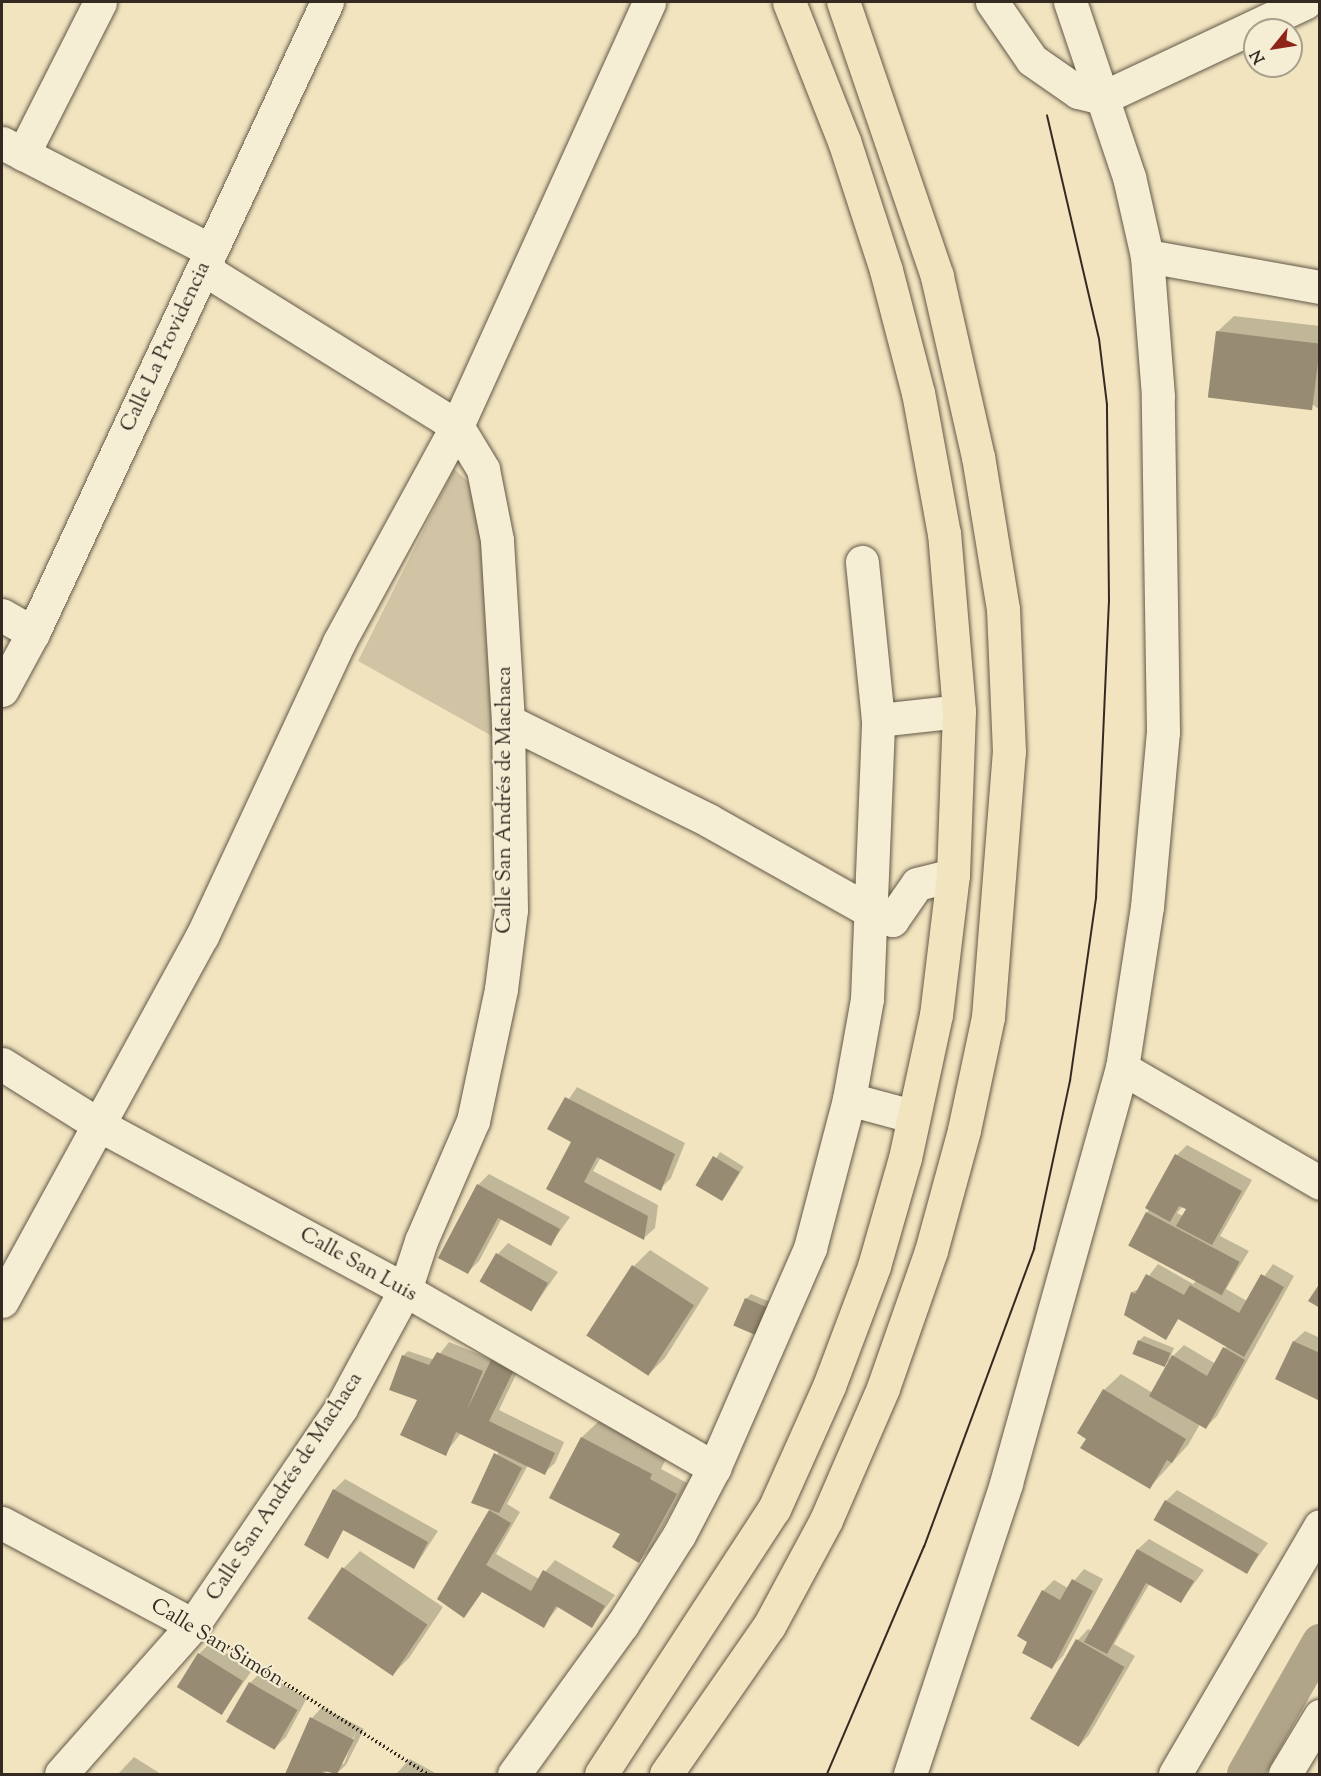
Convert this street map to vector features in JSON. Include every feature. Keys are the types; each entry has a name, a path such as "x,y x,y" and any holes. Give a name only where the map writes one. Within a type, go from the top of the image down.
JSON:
{"highway":[{"path":"601,1774 774,1509 829,1386 874,1266 905,1158 912,1116 936,1015 953,875 959,711 944,534 918,393 886,270 844,141 789,2"},
{"path":"666,1774 769,1626 826,1520 883,1388 931,1251 964,1130 989,1005 1009,752 1003,609 978,458 938,276 843,2"}],"street":[{"path":"100,2 12,149 207,260 457,426"},
{"name":"Calle La Providencia","path":"2,690 33,633 327,2"},
{"path":"2,1301 101,1126 202,936 339,642 457,426 649,2"},
{"path":"992,2 1032,60 1078,92 1102,98 1306,2"},
{"path":"910,1774 1006,1483 1122,1068 1147,907 1162,732 1158,396 1147,256 1129,177 1070,2"},
{"path":"1147,256 1320,287"},
{"name":"Calle San Andrés de Machaca","path":"61,1774 193,1625 341,1408 405,1290 421,1241 473,1121 501,989 511,910 508,721 497,540 483,469 457,426"},
{"path":"514,1774 622,1625 679,1535 714,1468 810,1248 849,1099 867,999 878,720 862,562"},
{"path":"2,615 33,633"},
{"path":"878,720 959,711"},
{"path":"508,721 708,820 870,911 892,920 917,884 953,875"},
{"name":"Calle San Luis","path":"2,1064 101,1126 405,1290 714,1468"},
{"path":"1122,1068 1320,1183"},
{"path":"849,1099 912,1116"},
{"name":"Calle San Simón","path":"2,1523 193,1625"},
{"path":"1175,1774 1320,1527"},
{"path":"1285,1774 1320,1716"}],"path":[{"name":"Calle San Simón","path":"193,1625 427,1774"}],"shaded area":[{"path":"454,469 473,486 480,526 492,736 358,661"}],"building":[{"path":"1216,331 1320,344 1312,410 1208,398"},
{"path":"565,1097 675,1154 661,1191 597,1157 584,1182 648,1216 644,1240 546,1189 571,1142 547,1129"},
{"path":"1175,1154 1242,1191 1212,1245 1176,1226 1186,1209 1179,1206 1170,1222 1145,1208"},
{"path":"713,1156 740,1172 722,1201 695,1185"},
{"path":"477,1184 560,1229 551,1246 498,1218 468,1274 438,1258"},
{"path":"1146,1212 1240,1262 1222,1295 1128,1246"},
{"path":"496,1253 548,1283 531,1312 480,1282"},
{"path":"632,1265 694,1305 648,1376 586,1335"},
{"path":"1146,1274 1184,1295 1190,1285 1239,1313 1261,1274 1284,1287 1244,1357 1178,1319 1166,1340 1124,1315 1131,1292 1135,1294"},
{"path":"1320,1283 1320,1308 1308,1301"},
{"path":"745,1298 771,1309 759,1337 733,1326"},
{"path":"1138,1340 1170,1353 1165,1367 1132,1354"},
{"path":"1293,1341 1320,1353 1320,1401 1275,1379"},
{"path":"1223,1347 1245,1360 1206,1429 1149,1396 1172,1355 1207,1376"},
{"path":"437,1352 483,1371 466,1412 491,1360 513,1372 489,1421 555,1453 545,1475 456,1432 446,1456 400,1435 417,1400 389,1390 402,1355 429,1365"},
{"path":"1103,1389 1186,1439 1172,1463 1167,1460 1150,1489 1080,1448 1086,1439 1077,1433"},
{"path":"581,1437 652,1474 650,1479 677,1494 639,1563 612,1547 620,1534 549,1498"},
{"path":"494,1453 522,1468 499,1513 471,1503"},
{"path":"333,1489 428,1542 414,1569 343,1530 328,1559 304,1545"},
{"path":"1165,1500 1259,1554 1247,1574 1154,1520"},
{"path":"489,1510 511,1523 486,1565 531,1591 543,1570 605,1606 592,1628 556,1606 544,1628 482,1592 464,1618 437,1599"},
{"path":"1137,1549 1194,1581 1181,1603 1146,1583 1107,1654 1084,1642"},
{"path":"342,1567 427,1625 393,1676 307,1618"},
{"path":"1072,1579 1093,1591 1052,1669 1022,1653 1027,1642 1017,1636 1042,1590 1060,1600"},
{"path":"1076,1639 1124,1667 1078,1747 1030,1719"},
{"path":"198,1653 243,1681 222,1715 177,1687"},
{"path":"249,1682 297,1710 274,1750 226,1722"},
{"path":"310,1717 354,1740 337,1774 324,1771 322,1774 285,1774"}],"waterway":[{"path":"1245,1774 1320,1642"}],"tram line":[{"path":"827,1774 924,1547 1034,1249 1070,1081 1096,898 1109,602 1107,405 1099,339 1047,116"}]}
